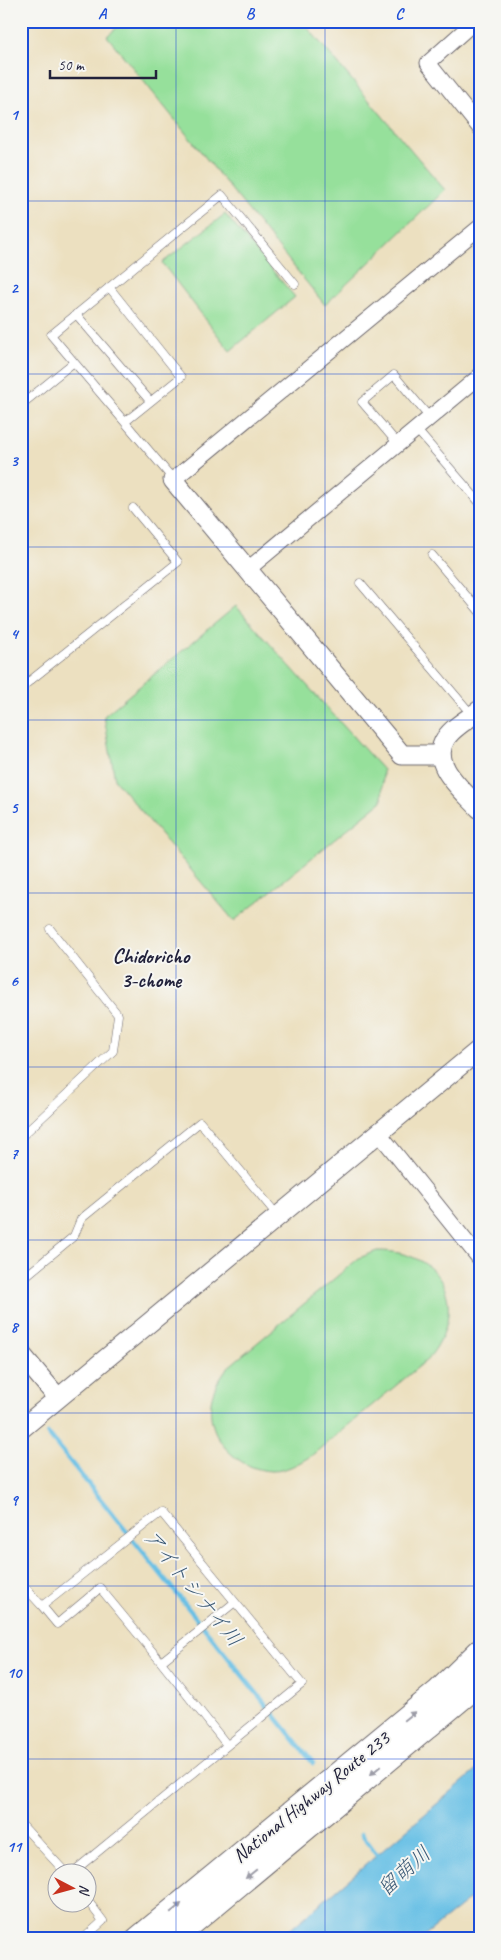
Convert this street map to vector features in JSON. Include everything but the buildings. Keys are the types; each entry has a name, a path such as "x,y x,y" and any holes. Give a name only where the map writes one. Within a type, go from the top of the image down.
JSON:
{"highway":[{"name":"National Highway Route 233","path":"139,1939 439,1692 480,1652"},
{"name":"National Highway Route 233","path":"172,1939 480,1682"}],"street":[{"path":"475,21 428,63 480,128"},
{"path":"441,755 402,755 173,480 480,227"},
{"path":"247,570 480,376"},
{"path":"476,713 446,738 441,755 443,766 480,809"},
{"path":"21,1429 378,1132 479,1052"},
{"path":"378,1132 480,1259"},
{"path":"21,1354 58,1398"}],"lane":[{"path":"173,480 51,335 222,194 295,284"},
{"path":"109,287 181,377 125,422"},
{"path":"76,314 150,401"},
{"path":"21,405 74,362"},
{"path":"398,444 362,402 394,375 430,418"},
{"path":"416,429 480,503"},
{"path":"21,688 178,562 133,508"},
{"path":"432,555 480,612"},
{"path":"360,583 476,713"},
{"path":"21,1138 113,1051 117,1024 118,1014 50,929"},
{"path":"21,1280 74,1236 81,1219 200,1122 278,1216"},
{"path":"42,1606 161,1512 302,1684 85,1862"},
{"path":"21,1583 57,1624 100,1588 228,1745"},
{"path":"161,1662 235,1602"},
{"path":"21,1825 56,1862"},
{"path":"83,1939 103,1921 96,1912"}],"green space":[{"path":"125,21 302,21 445,190 325,305 107,36"},
{"path":"225,214 295,297 230,351 162,263"},
{"path":"236,606 383,770 382,801 234,921 115,780 104,716"},
{"path":"377,1251 400,1253 419,1260 434,1271 443,1286 448,1302 447,1320 441,1340 428,1359 311,1456 283,1470 272,1471 247,1465 236,1458 219,1439 211,1415 213,1393 224,1372 359,1258"}],"water":[{"name":"留萌川","path":"480,1767 480,1891 420,1939 279,1939"}],"waterway":[{"name":"アイトシナイ川","path":"21,1400 25,1405"},
{"name":"アイトシナイ川","path":"48,1434 313,1763"},
{"name":"アイトシナイ川","path":"362,1834 380,1859"}],"district":[{"name":"Chidoricho 3-chome","path":"151,968"}]}
